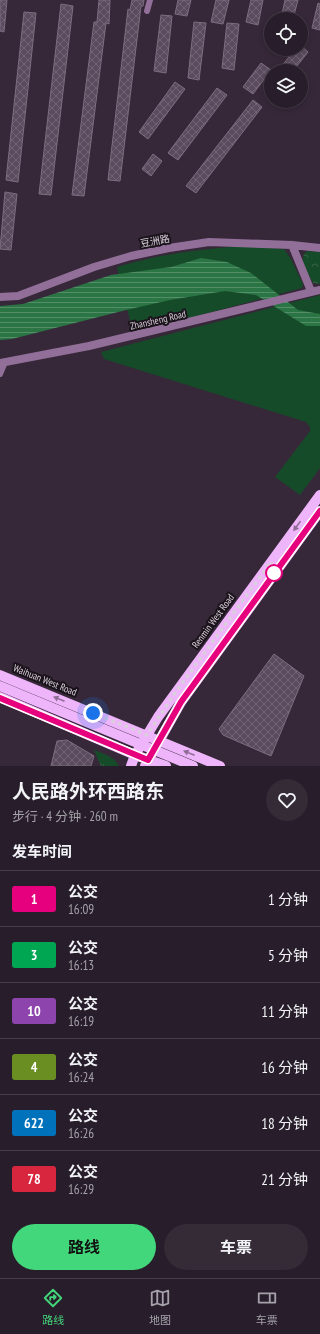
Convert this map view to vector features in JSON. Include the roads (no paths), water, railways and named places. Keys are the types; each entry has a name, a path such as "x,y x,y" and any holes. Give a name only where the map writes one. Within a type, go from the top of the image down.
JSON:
{"main road":[{"name":"Renmin West Road","path":"131,766 135,755 147,735 175,693 320,495"},
{"path":"146,763 181,702 320,511"},
{"name":"Waihuan West Road","path":"0,675 158,740"},
{"path":"0,686 192,766"},
{"path":"0,698 135,755 146,763 166,766"},
{"path":"158,740 220,766"}],"street":[{"path":"147,11 150,0"},
{"name":"豆洲路","path":"0,297 18,296 94,267 131,256 209,242 292,245 320,248"},
{"path":"292,245 311,291"},
{"name":"Zhansheng Road","path":"2,362 89,346 208,319 311,291 320,290"},
{"path":"0,374 2,362"}]}
